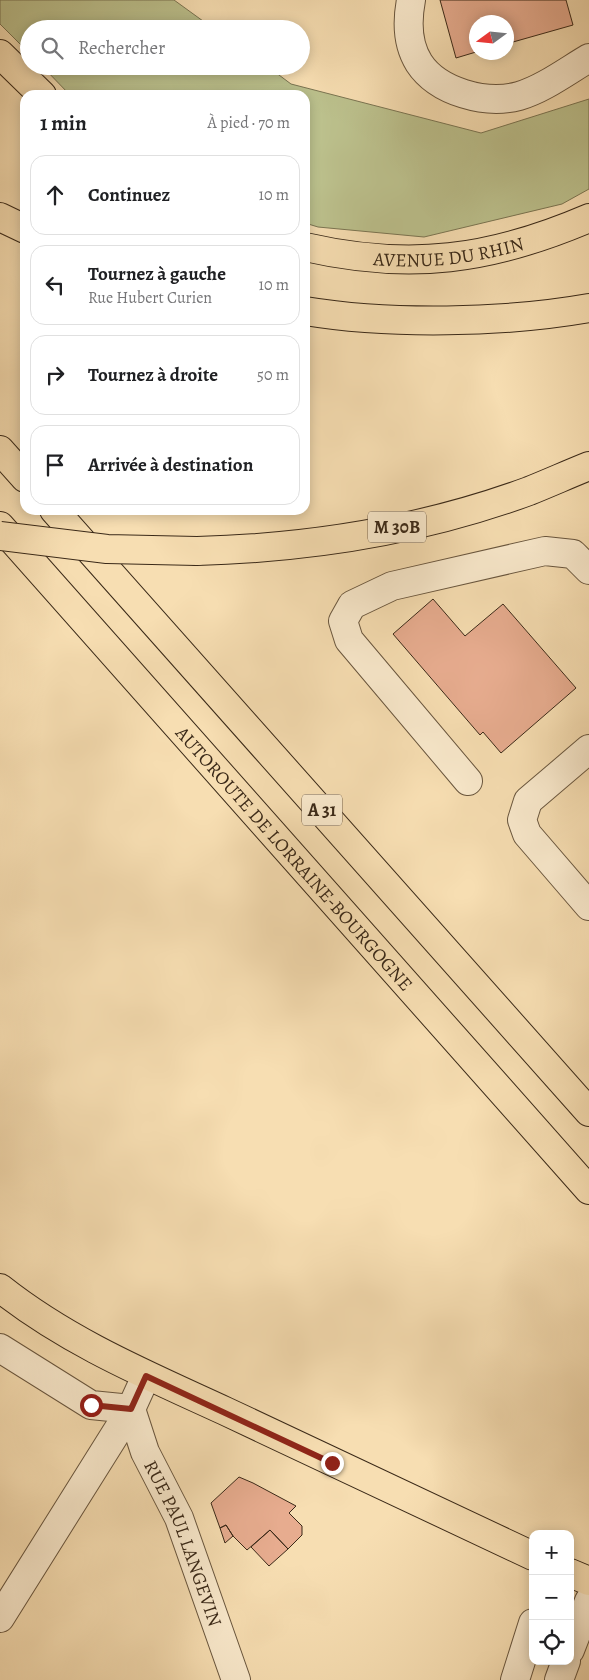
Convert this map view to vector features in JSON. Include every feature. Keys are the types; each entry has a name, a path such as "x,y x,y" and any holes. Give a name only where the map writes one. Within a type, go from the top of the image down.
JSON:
{"main road":[{"path":"0,54 20,74"},
{"path":"22,75 37,90"},
{"path":"0,217 20,227"},
{"name":"AVENUE DU RHIN","path":"310,248 365,258 420,260 457,257 525,243 589,218"},
{"path":"310,312 417,320 523,315 589,308"},
{"path":"0,450 20,472"},
{"name":"M 30B","path":"0,536 107,549 197,551 260,549 371,533 478,507 529,491 589,466"},
{"name":"A 31","path":"58,515 589,1112"},
{"name":"AUTOROUTE DE LORRAINE-BOURGOGNE","path":"0,526 589,1190"},
{"path":"0,1288 29,1311 61,1331 146,1376 529,1554"},
{"path":"574,1575 589,1581"}],"street":[{"path":"411,0 407,21 411,43 420,63 436,80 462,93 486,98 518,96 540,87 589,58"},
{"path":"468,781 349,640 343,621 352,605 392,586 545,551 573,554 589,570"},
{"path":"589,749 528,801 522,820 527,834 589,906"},
{"path":"0,1348 91,1405 131,1409"},
{"path":"0,1618 131,1409 146,1376"},
{"name":"RUE PAUL LANGEVIN","path":"131,1409 145,1452 178,1518 236,1680"},
{"path":"574,1640 589,1601"},
{"path":"514,1680 529,1635"},
{"path":"559,1680 565,1665"}],"green space":[{"path":"0,0 174,0 202,20 20,20 20,44 0,24"},
{"path":"51,75 279,75 291,84 481,133 589,99 589,189 562,204 424,237 318,227 310,225 310,90 65,90"}],"building":[{"path":"440,0 566,0 573,25 514,42 514,15 469,15 469,54 456,58"},
{"path":"433,599 465,636 503,604 576,688 501,753 483,732 480,735 393,634"},
{"path":"239,1477 296,1506 289,1513 302,1526 302,1535 288,1549 270,1530 247,1550 233,1536 226,1525 220,1528 211,1503"},
{"path":"226,1525 233,1536 225,1543 220,1528"},
{"path":"270,1530 288,1549 269,1566 251,1547"}],"route":[{"path":"91,1405 131,1409 146,1376 332,1463"}]}
